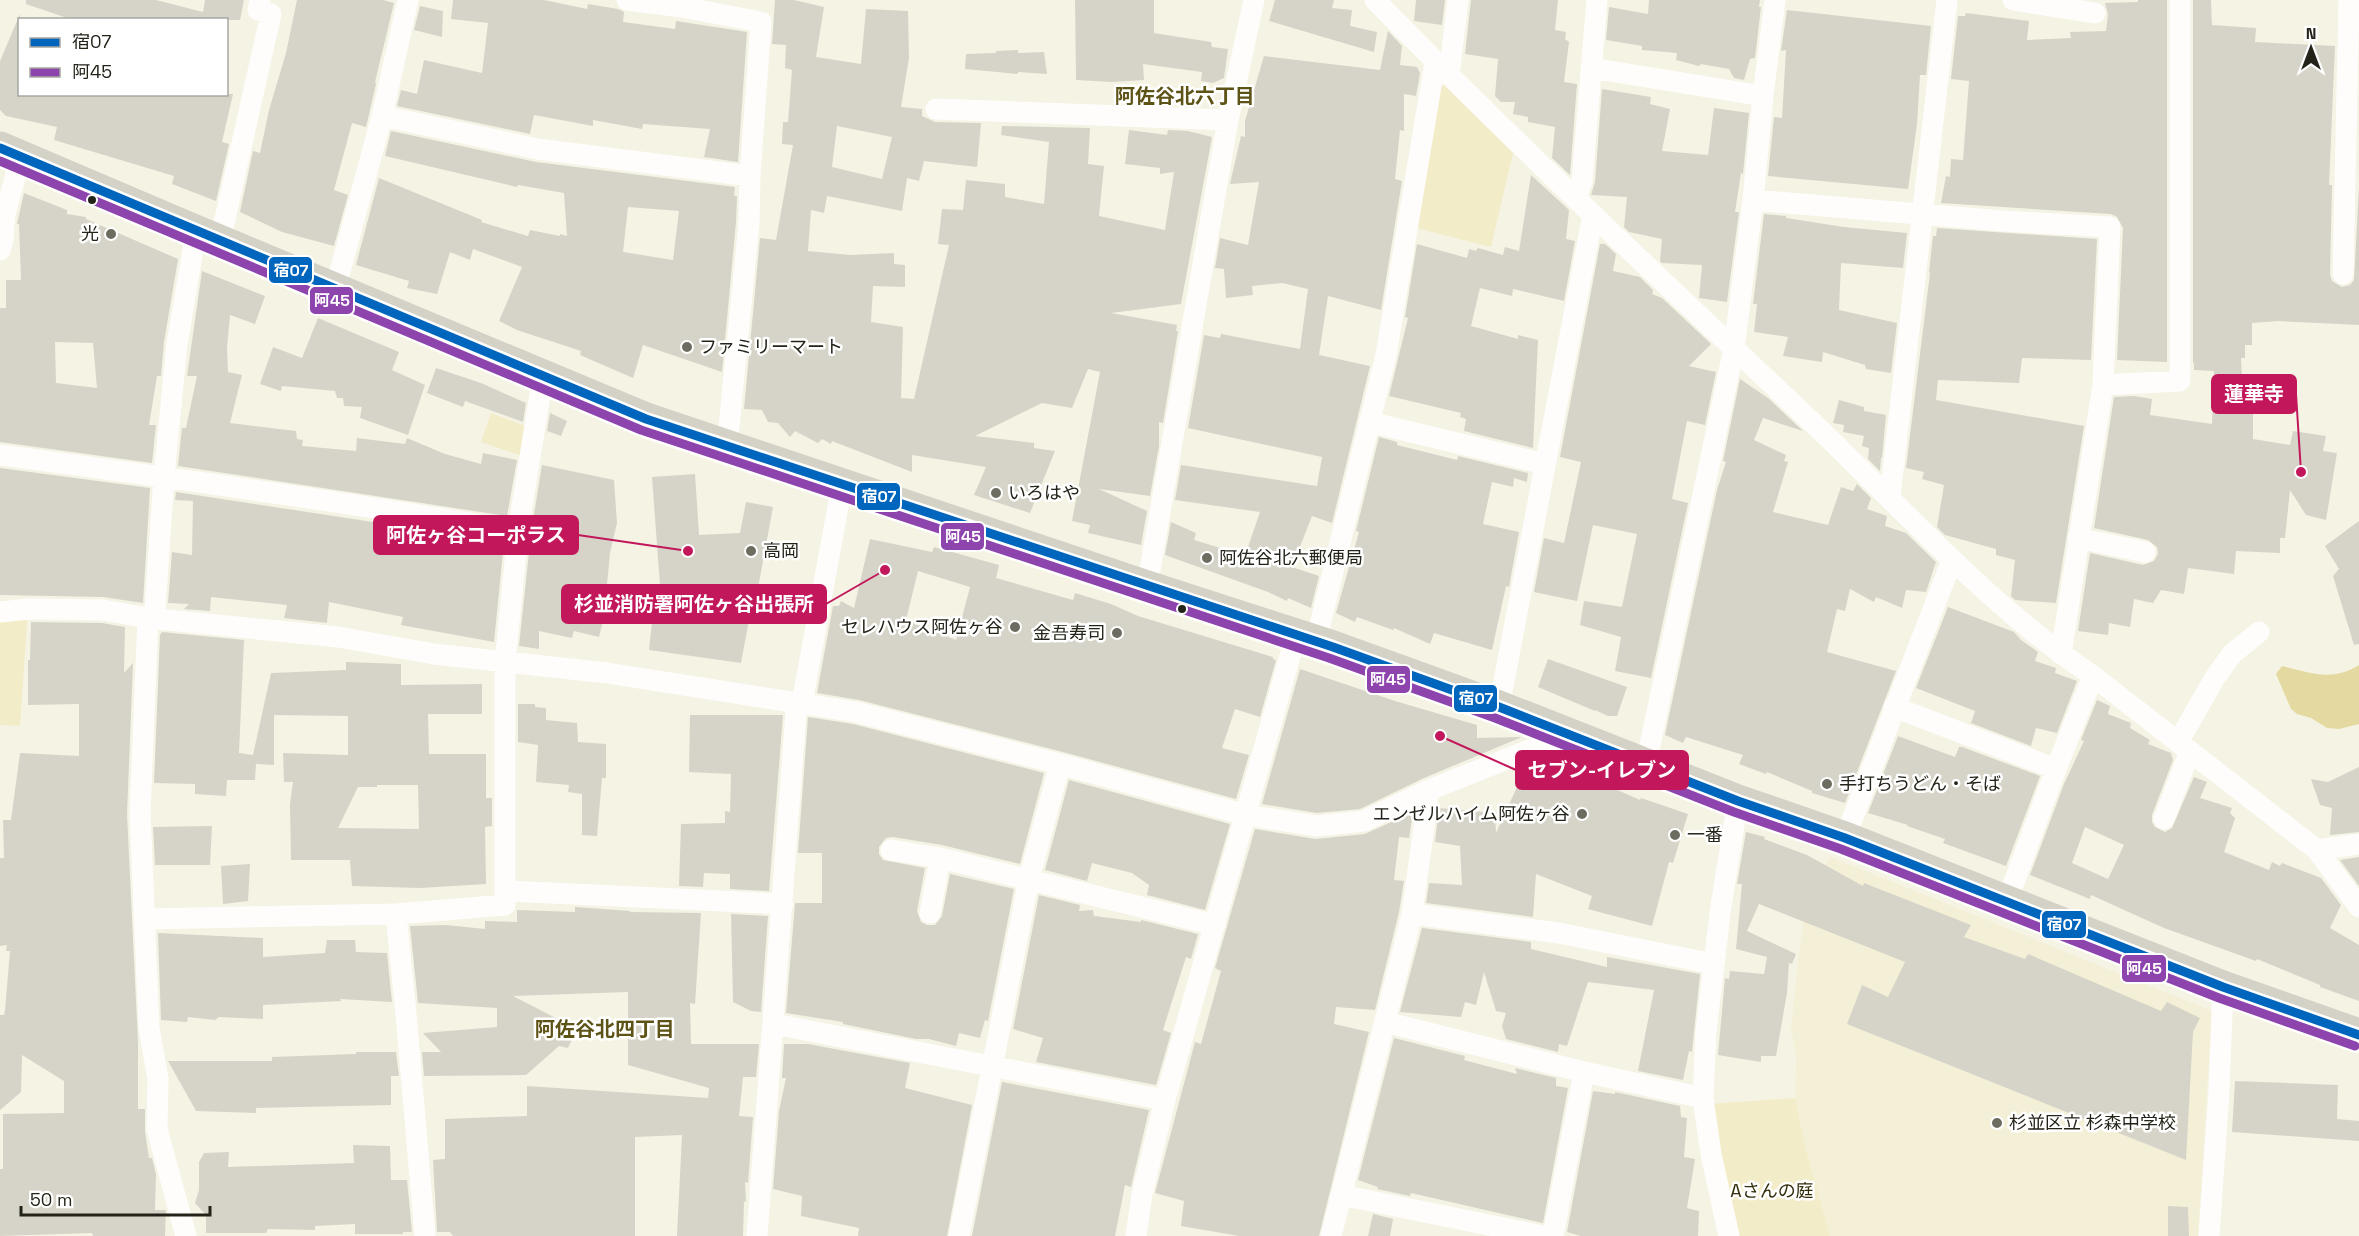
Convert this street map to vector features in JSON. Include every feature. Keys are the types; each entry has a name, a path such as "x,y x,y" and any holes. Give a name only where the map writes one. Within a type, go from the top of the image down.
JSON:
{"main road":[{"path":"11,152 208,237 646,419 1306,638 1499,707 1738,801 1845,838 2223,987 2359,1035"}],"street":[{"path":"186,1236 157,1129 158,1079 149,1028 140,813 148,618 155,610 164,476 177,344 271,14 258,10 260,0"},
{"path":"335,290 382,116 408,0"},
{"path":"627,0 682,7 761,22 749,223 727,447"},
{"path":"1147,587 1228,120 1254,0"},
{"path":"1375,0 1442,69 1890,496 1952,560 2061,654 2093,676 2317,850 2359,907"},
{"path":"1136,1236 1142,1194 1165,1100 1246,815 1306,638 1370,422 1386,356 1442,69 1458,0"},
{"path":"1576,198 1582,181 1597,0"},
{"path":"1646,764 1734,348 1775,0"},
{"path":"1890,496 1947,0"},
{"path":"2013,0 2095,13"},
{"path":"2103,385 2180,381 2180,0"},
{"path":"2343,274 2352,172 2349,0"},
{"path":"1591,68 1763,96"},
{"path":"936,109 1228,120"},
{"path":"382,116 538,149 750,177"},
{"path":"0,250 3,240 11,152"},
{"path":"1753,200 2003,221 2110,227 2103,385 2061,654"},
{"path":"1499,707 1593,215"},
{"path":"144,919 396,914 506,905 505,663 518,531 543,376"},
{"path":"1370,422 1545,464"},
{"path":"0,455 354,503 518,531"},
{"path":"757,1236 796,712 804,692 842,485"},
{"path":"2078,538 2145,552"},
{"path":"1845,838 1952,560"},
{"path":"0,612 28,609 103,610 148,618 338,638 505,663 607,673 856,712 1060,764 1246,815 1317,826 1364,821 1429,790 1567,735"},
{"path":"2164,819 2184,747 2216,676 2233,652 2259,632"},
{"path":"2007,902 2093,676"},
{"path":"1894,707 2056,769"},
{"path":"959,1236 1029,879 1060,764"},
{"path":"1331,1236 1412,914 1429,790"},
{"path":"1729,1236 1711,1154 1703,1098 1706,1030 1738,801"},
{"path":"2317,850 2359,844"},
{"path":"891,850 940,858 1215,925"},
{"path":"930,913 940,858"},
{"path":"506,891 783,904"},
{"path":"396,914 425,1236"},
{"path":"1412,914 1559,933 1714,964"},
{"path":"2209,1236 2219,1091 2223,987"},
{"path":"1385,1022 1584,1072 1703,1098"},
{"path":"774,1024 1165,1100"},
{"path":"1553,1236 1584,1072"},
{"path":"1341,1195 1543,1236"}],"shaded area":[{"path":"2359,665 2359,724 2339,729 2327,728 2291,709 2276,674 2282,666 2330,675"},
{"path":"1831,857 2212,1011 2198,1236 1830,1236 1806,1150 1795,1098 1796,1056 1791,1028 1799,952 1810,883"}],"green space":[{"path":"1444,85 1513,153 1491,247 1416,228 1437,90"},
{"path":"491,413 528,427 522,456 481,442"},
{"path":"28,609 20,726 0,725 0,612"},
{"name":"Aさんの庭","path":"1795,1098 1806,1150 1830,1236 1737,1236 1710,1104"}],"building":[{"path":"26,0 156,0 203,12 205,0 244,0 240,20 228,20 228,18 67,18 26,4"},
{"path":"297,0 383,0 394,3 366,127 352,123 334,190 348,195 334,246 282,232 240,212 253,151 260,153"},
{"path":"453,0 544,0 587,9 588,4 624,12 623,22 675,29 676,21 747,32 738,162 704,157 710,129 643,124 642,129 593,120 593,126 534,115 530,134 397,106 401,90 417,94 424,60 482,73 488,23 451,19"},
{"path":"775,0 794,0 824,7 816,57 861,64 866,9 908,11 909,58 901,107 922,109 922,116 935,122 981,123 977,167 924,161 919,181 907,178 902,211 827,196 824,213 811,210 808,251 850,255 894,253 894,264 905,265 905,287 873,286 871,322 903,327 901,398 914,399 949,245 938,244 942,209 963,210 966,180 1005,184 1005,197 1044,204 1049,142 1001,135 1002,126 1090,128 1088,164 1104,166 1099,216 1165,230 1174,172 1160,174 1160,168 1125,164 1129,130 1167,135 1168,130 1188,131 1212,137 1181,304 1111,313 1177,325 1176,331 1178,331 1163,423 1159,422 1159,446 1150,496 1099,489 1147,511 1141,545 1088,533 1090,525 1072,521 1100,372 1088,369 1072,408 1042,403 975,436 1034,443 1034,448 1055,451 1030,513 974,495 986,467 912,455 912,472 832,441 831,444 822,439 818,443 795,431 790,437 778,423 768,422 762,410 744,409 760,238 776,240 793,145 782,144 783,122 788,122 792,70 785,68 786,45 772,44","holes":["837,126 892,137 882,179 832,167"]},
{"path":"1075,0 1154,0 1154,33 1211,42 1212,47 1228,49 1224,78 1213,83 1201,81 1202,72 1143,64 1144,80 1113,82 1076,80"},
{"path":"1275,0 1334,0 1332,8 1352,10 1350,26 1377,32 1374,52 1269,21"},
{"path":"1416,0 1445,0 1442,25 1414,21"},
{"path":"1471,0 1558,0 1555,30 1566,32 1565,39 1569,42 1564,82 1577,84 1570,175 1552,158 1555,127 1528,122 1528,117 1513,114 1515,102 1501,102 1495,96 1498,59 1465,54"},
{"path":"1649,0 1760,0 1755,58 1750,59 1744,80 1734,78 1729,69 1701,64 1699,66 1676,60 1677,53 1642,50 1642,46 1606,40 1609,7 1648,14"},
{"path":"2138,0 2167,0 2167,362 2117,360 2123,228 2117,217 2111,214 1941,203 1946,176 1950,177 1951,159 1963,160 1969,81 1951,79 1958,16 1965,16 1966,13 2029,21 2027,40 2071,38 2070,32 2106,31 2108,14 2105,3 2138,2"},
{"path":"2193,0 2211,0 2212,25 2256,28 2255,42 2335,46 2329,185 2332,185 2330,274 2332,281 2342,287 2350,285 2354,280 2359,187 2359,325 2278,321 2252,323 2252,345 2245,345 2245,358 2241,358 2243,396 2253,397 2253,439 2290,445 2293,431 2326,436 2323,451 2337,453 2326,520 2306,515 2290,490 2285,538 2280,538 2280,553 2236,551 2234,574 2188,568 2184,594 2161,590 2153,603 2134,599 2130,627 2109,623 2108,635 2078,631 2090,553 2143,565 2154,561 2158,554 2157,547 2148,540 2094,528 2114,397 2134,396 2152,399 2150,415 2212,424 2214,371 2194,370 2193,362"},
{"path":"420,6 443,11 442,37 414,30"},
{"path":"1787,10 1931,26 1926,75 1920,75 1917,124 1908,189 1768,176 1774,117 1782,118 1786,50 1781,51"},
{"path":"18,19 18,96 228,96 228,94 233,94 222,142 229,144 216,201 172,184 174,176 54,140 57,127 6,116 0,110 0,61"},
{"path":"1388,31 1402,46 1400,65 1417,67 1420,73 1416,96 1404,94 1404,131 1400,130 1395,179 1402,181 1381,310 1328,296 1319,355 1370,366 1332,523 1312,516 1292,567 1319,576 1311,608 1165,555 1171,522 1196,533 1194,540 1230,551 1231,549 1245,556 1260,512 1175,500 1181,465 1317,486 1322,457 1188,428 1204,335 1220,338 1221,334 1300,349 1308,289 1282,283 1252,286 1253,295 1226,298 1224,269 1215,268 1220,238 1248,245 1259,182 1230,184 1241,136 1245,137 1245,121 1264,56 1380,70"},
{"path":"1018,50 1018,53 1044,52 1047,74 965,69 966,54"},
{"path":"1602,89 1651,97 1650,104 1670,109 1662,151 1708,155 1714,108 1749,113 1743,174 1741,173 1735,212 1739,212 1727,302 1699,298 1702,265 1662,263 1660,261 1662,239 1629,232 1624,227 1627,197 1591,195 1595,182"},
{"path":"391,131 536,162 735,187 736,222 722,372 643,345 633,378 580,355 581,351 517,330 499,321 522,267 473,249 470,260 450,252 437,294 407,288 409,281 356,265 379,178 482,220 481,222 528,236 530,230 567,236 564,193 518,185 517,187 385,156","holes":["628,207 679,211 673,260 623,252"]},
{"path":"1531,175 1569,210 1566,239 1575,241 1564,301 1513,289 1512,296 1480,288 1471,326 1518,339 1518,335 1538,340 1533,448 1464,431 1466,419 1460,417 1461,413 1389,396 1408,318 1405,317 1417,244 1467,258 1469,249 1476,251 1478,248 1503,255 1505,247 1519,251"},
{"path":"24,193 67,210 67,214 86,217 86,219 178,259 164,342 161,376 157,376 149,425 156,425 152,463 0,442 0,308 6,308 6,280 21,280 19,224 17,224","holes":["55,342 93,343 97,388 56,383"]},
{"path":"1764,214 1844,227 1907,233 1903,268 1841,263 1839,310 1897,323 1891,373 1866,369 1865,365 1823,352 1822,362 1783,356 1788,337 1754,332 1757,304 1753,304"},
{"path":"1937,228 2097,239 2091,360 2022,358 2019,383 1938,380 1936,400 2084,426 2056,603 2015,600 2011,596 2015,560 1996,555 1996,549 1945,535 1937,527 1944,485 1922,479 1924,472 1906,468 1933,236 1936,236"},
{"path":"1600,244 1605,244 1616,254 1613,271 1640,277 1653,290 1652,294 1662,298 1711,344 1689,366 1716,372 1705,425 1687,421 1672,499 1688,503 1651,678 1615,671 1621,637 1580,625 1584,601 1622,607 1637,534 1593,525 1577,601 1534,592 1544,538 1564,543 1581,462 1560,457"},
{"path":"202,271 265,296 255,324 230,315 227,348 228,372 242,375 230,423 296,431 297,439 303,440 302,446 356,451 357,438 405,444 407,438 445,454 481,464 483,453 517,460 507,516 178,466 182,428 186,428 197,376 187,376"},
{"path":"318,318 399,352 392,370 425,385 408,435 360,418 362,407 344,406 343,398 337,398 335,391 282,386 281,391 260,384 273,347 302,358"},
{"path":"436,368 481,383 526,403 523,422 465,401 463,407 427,393"},
{"path":"1740,379 1768,398 1803,431 1763,418 1754,440 1786,455 1784,461 1788,462 1773,512 1828,525 1841,487 1853,491 1857,484 1871,498 1867,509 1887,516 1885,526 1906,533 1936,562 1926,592 1906,590 1902,608 1876,597 1874,602 1850,589 1845,611 1837,609 1827,652 1896,671 1845,803 1812,793 1812,791 1767,772 1766,774 1739,764 1743,755 1686,737 1683,743 1665,735 1717,490 1726,462 1723,461"},
{"path":"1839,400 1864,407 1864,411 1886,415 1882,458 1874,455 1881,458 1880,471 1868,459 1869,448 1862,446 1864,436 1843,432 1844,425 1833,423"},
{"path":"550,413 567,421 561,436 547,431"},
{"path":"1379,437 1397,442 1397,445 1457,460 1458,456 1528,473 1527,482 1514,478 1513,487 1492,482 1483,524 1519,532 1509,587 1506,586 1492,650 1434,633 1430,644 1394,628 1393,630 1357,617 1355,622 1336,613 1359,532 1356,531"},
{"path":"542,465 614,480 617,523 610,553 606,595 609,596 599,637 574,631 572,638 539,631 539,649 519,646 531,533"},
{"path":"0,468 150,488 143,603 103,597 0,595"},
{"path":"695,474 699,535 740,533 746,502 773,507 756,599 753,599 741,663 649,650 653,613 662,613 652,477"},
{"path":"176,492 504,542 494,642 401,625 403,617 329,602 327,623 284,618 287,605 211,597 210,611 184,609 189,604 168,603 172,552 192,555 193,501 175,500"},
{"path":"2359,521 2359,644 2354,645 2333,576 2339,569 2325,546"},
{"path":"870,539 932,552 934,547 999,565 996,578 1073,600 1075,593 1111,604 1138,616 1273,657 1276,660 1260,717 1235,709 1222,748 1249,755 1236,799 859,700 817,693 833,606 839,606 841,601 854,608","holes":["918,571 970,587 956,640 906,620"]},
{"path":"1948,607 2014,632 2038,652 2035,661 2056,668 2055,673 2077,681 2057,733 2036,728 2031,746 1971,723 1975,711 1916,688"},
{"path":"31,622 102,623 125,627 124,673 133,663 127,814 138,1042 138,1109 145,1109 145,1132 149,1158 152,1158 156,1174 155,1210 166,1210 165,1236 93,1236 92,1233 0,1236 3,1114 64,1113 64,1081 22,1055 21,1092 0,1110 0,1015 4,1015 5,1010 10,951 6,951 7,945 0,946 0,858 4,858 3,820 11,820 20,753 79,756 79,704 28,705"},
{"path":"162,632 244,640 239,753 253,755 271,673 346,670 346,662 401,664 401,685 482,684 482,714 428,714 429,754 486,754 486,798 492,798 492,826 485,827 486,884 420,888 352,886 350,860 291,860 290,804 293,782 284,782 283,753 348,755 348,716 274,715 274,765 256,764 255,780 227,780 226,796 195,794 195,784 154,783 160,635","holes":["418,785 419,829 338,828 358,787"]},
{"path":"1548,659 1627,687 1617,716 1608,716 1538,687"},
{"path":"1300,669 1395,701 1477,725 1477,738 1522,737 1424,778 1360,809 1317,813 1262,804"},
{"path":"2097,700 2110,706 2108,714 2131,723 2130,728 2150,740 2148,744 2171,753 2173,760 2152,815 2155,827 2165,832 2172,828 2194,777 2207,782 2200,798 2232,808 2230,813 2235,818 2224,852 2269,870 2272,862 2280,866 2282,863 2321,878 2341,905 2330,928 2359,945 2359,1001 2320,987 2320,985 2257,959 2256,961 2164,928 2091,895 2090,899 2030,875 2064,784 2084,741 2081,740","holes":["2085,827 2124,845 2108,879 2072,863"]},
{"path":"518,704 535,704 535,707 546,708 546,720 577,723 578,742 606,744 606,778 602,778 597,836 582,835 582,794 568,792 569,785 536,782 538,745 518,742"},
{"path":"690,715 783,715 769,891 730,889 730,874 704,873 703,887 679,886 681,824 725,823 725,811 730,812 731,774 689,772"},
{"path":"808,717 853,724 1044,773 1020,864 942,845 893,837 886,838 879,847 879,854 883,860 925,868 917,911 921,922 927,925 935,925 942,916 950,874 1014,889 988,1021 985,1020 980,1038 959,1033 956,1046 843,1024 843,1022 786,1013 795,903 822,903 822,853 798,853"},
{"path":"1898,736 1955,757 1959,747 1962,747 2040,776 2006,866 1943,843 1945,839 1868,813"},
{"path":"1545,758 1640,800 1641,798 1688,814 1673,863 1669,862 1652,926 1588,909 1592,896 1536,874 1533,917 1426,903 1429,883 1462,885 1460,846 1435,842 1439,808 1495,813 1496,833 1527,765"},
{"path":"2359,767 2359,832 2330,835 2332,808 2320,805 2311,779 2328,782"},
{"path":"1069,780 1230,824 1205,910 1147,895 1149,885 1132,873 1092,863 1087,881 1045,870"},
{"path":"1413,812 1409,838 1399,837 1394,880 1404,881 1399,912 1375,1010 1336,1007 1334,1024 1369,1032 1319,1236 1239,1236 1181,1226 1184,1201 1155,1193 1195,1042 1201,1044 1221,971 1215,968 1255,829 1315,839 1365,834"},
{"path":"212,826 210,865 155,865 153,827"},
{"path":"1746,832 1765,837 1764,839 1807,855 1863,886 1864,883 1971,925 1964,937 2025,959 2028,954 2161,1011 2167,1002 2200,1018 2193,1032 2186,1160 1847,1024 1862,985 1888,997 1905,962 1759,904 1747,931 1796,954 1792,964 1789,963 1787,993 1776,1056 1761,1056 1761,1062 1718,1055 1725,978 1729,979 1730,971 1764,974 1767,957 1736,949 1742,884 1737,884"},
{"path":"2359,857 2359,886 2340,860"},
{"path":"250,864 248,901 223,904 221,866"},
{"path":"1039,895 1080,905 1079,911 1093,910 1094,916 1141,922 1141,920 1198,934 1191,959 1186,957 1163,1030 1171,1033 1156,1085 1036,1062 1043,1038 1013,1029"},
{"path":"575,907 630,912 701,913 695,1004 690,1003 691,1044 759,1044 756,1077 743,1077 739,1116 753,1117 748,1183 745,1182 743,1236 677,1236 682,1135 635,1137 635,1236 453,1236 450,1232 437,1232 433,1160 445,1159 445,1119 527,1116 527,1086 708,1098 709,1088 628,1065 628,992 513,996 577,1029 568,1048 559,1046 526,1075 424,1076 422,1052 441,1052 423,1033 497,1027 497,1008 418,1003 410,926 446,925 485,929 485,921 517,922 517,910 575,912"},
{"path":"731,914 768,916 761,1012 751,1011 733,1002"},
{"path":"1422,928 1531,942 1531,949 1607,967 1607,957 1700,974 1692,1052 1689,1051 1683,1080 1638,1071 1654,990 1588,982 1567,1046 1559,1044 1558,1052 1506,1039 1502,1026 1506,1013 1496,1011 1484,972 1476,1005 1465,1002 1461,1017 1400,1012"},
{"path":"158,933 263,938 263,957 325,953 327,940 355,940 356,952 387,953 392,1002 340,999 341,1001 263,1005 263,1019 219,1017 215,1020 188,1017 187,1022 161,1020"},
{"path":"1394,1038 1465,1056 1464,1060 1517,1074 1515,1068 1556,1078 1556,1086 1568,1088 1543,1223 1411,1193 1410,1196 1377,1189 1378,1187 1358,1180"},
{"path":"784,1044 808,1044 910,1063 905,1088 972,1105 947,1236 858,1236 859,1228 801,1216 802,1196 773,1189 779,1111 786,1078 782,1078"},
{"path":"356,1052 396,1052 399,1076 391,1076 391,1105 256,1108 256,1113 196,1111 168,1061 272,1061 272,1057 356,1054"},
{"path":"2235,1081 2338,1085 2337,1119 2359,1121 2359,1141 2232,1132"},
{"path":"1002,1082 1149,1110 1131,1187 1125,1185 1115,1236 972,1236"},
{"path":"1593,1091 1615,1094 1615,1092 1680,1106 1681,1117 1687,1118 1684,1157 1695,1159 1687,1208 1699,1211 1698,1236 1581,1236 1567,1232"},
{"path":"353,1145 390,1146 391,1180 407,1180 412,1232 355,1234 355,1224 315,1226 315,1230 268,1229 266,1233 206,1233 206,1215 195,1203 199,1190 199,1162 204,1153 229,1152 228,1167 354,1163"},
{"path":"2168,1206 2188,1207 2189,1236 2168,1236"},
{"path":"1373,1214 1393,1219 1390,1236 1368,1236"}],"transit line":[{"name":"宿07","path":"0,148 646,419 1333,647 1499,707 1738,801 1845,838 2223,987 2359,1035"},
{"name":"阿45","path":"0,161 641,430 1329,658 1495,718 1734,812 1841,849 2219,998 2355,1046"}],"place":[{"name":"光","path":"111,234"},
{"name":"ファミリーマート","path":"687,347"},
{"name":"蓮華寺","path":"2301,472"},
{"name":"いろはや","path":"996,493"},
{"name":"阿佐ヶ谷コーポラス","path":"688,551"},
{"name":"高岡","path":"751,551"},
{"name":"阿佐谷北六郵便局","path":"1207,558"},
{"name":"杉並消防署阿佐ヶ谷出張所","path":"885,570"},
{"name":"セレハウス阿佐ヶ谷","path":"1015,627"},
{"name":"金吾寿司","path":"1117,633"},
{"name":"セブン-イレブン","path":"1440,736"},
{"name":"手打ちうどん・そば","path":"1827,784"},
{"name":"エンゼルハイム阿佐ヶ谷","path":"1582,814"},
{"name":"一番","path":"1675,835"},
{"name":"杉並区立 杉森中学校","path":"1997,1123"}],"district":[{"name":"阿佐谷北六丁目","path":"1185,96"},
{"name":"阿佐谷北四丁目","path":"605,1029"}]}
